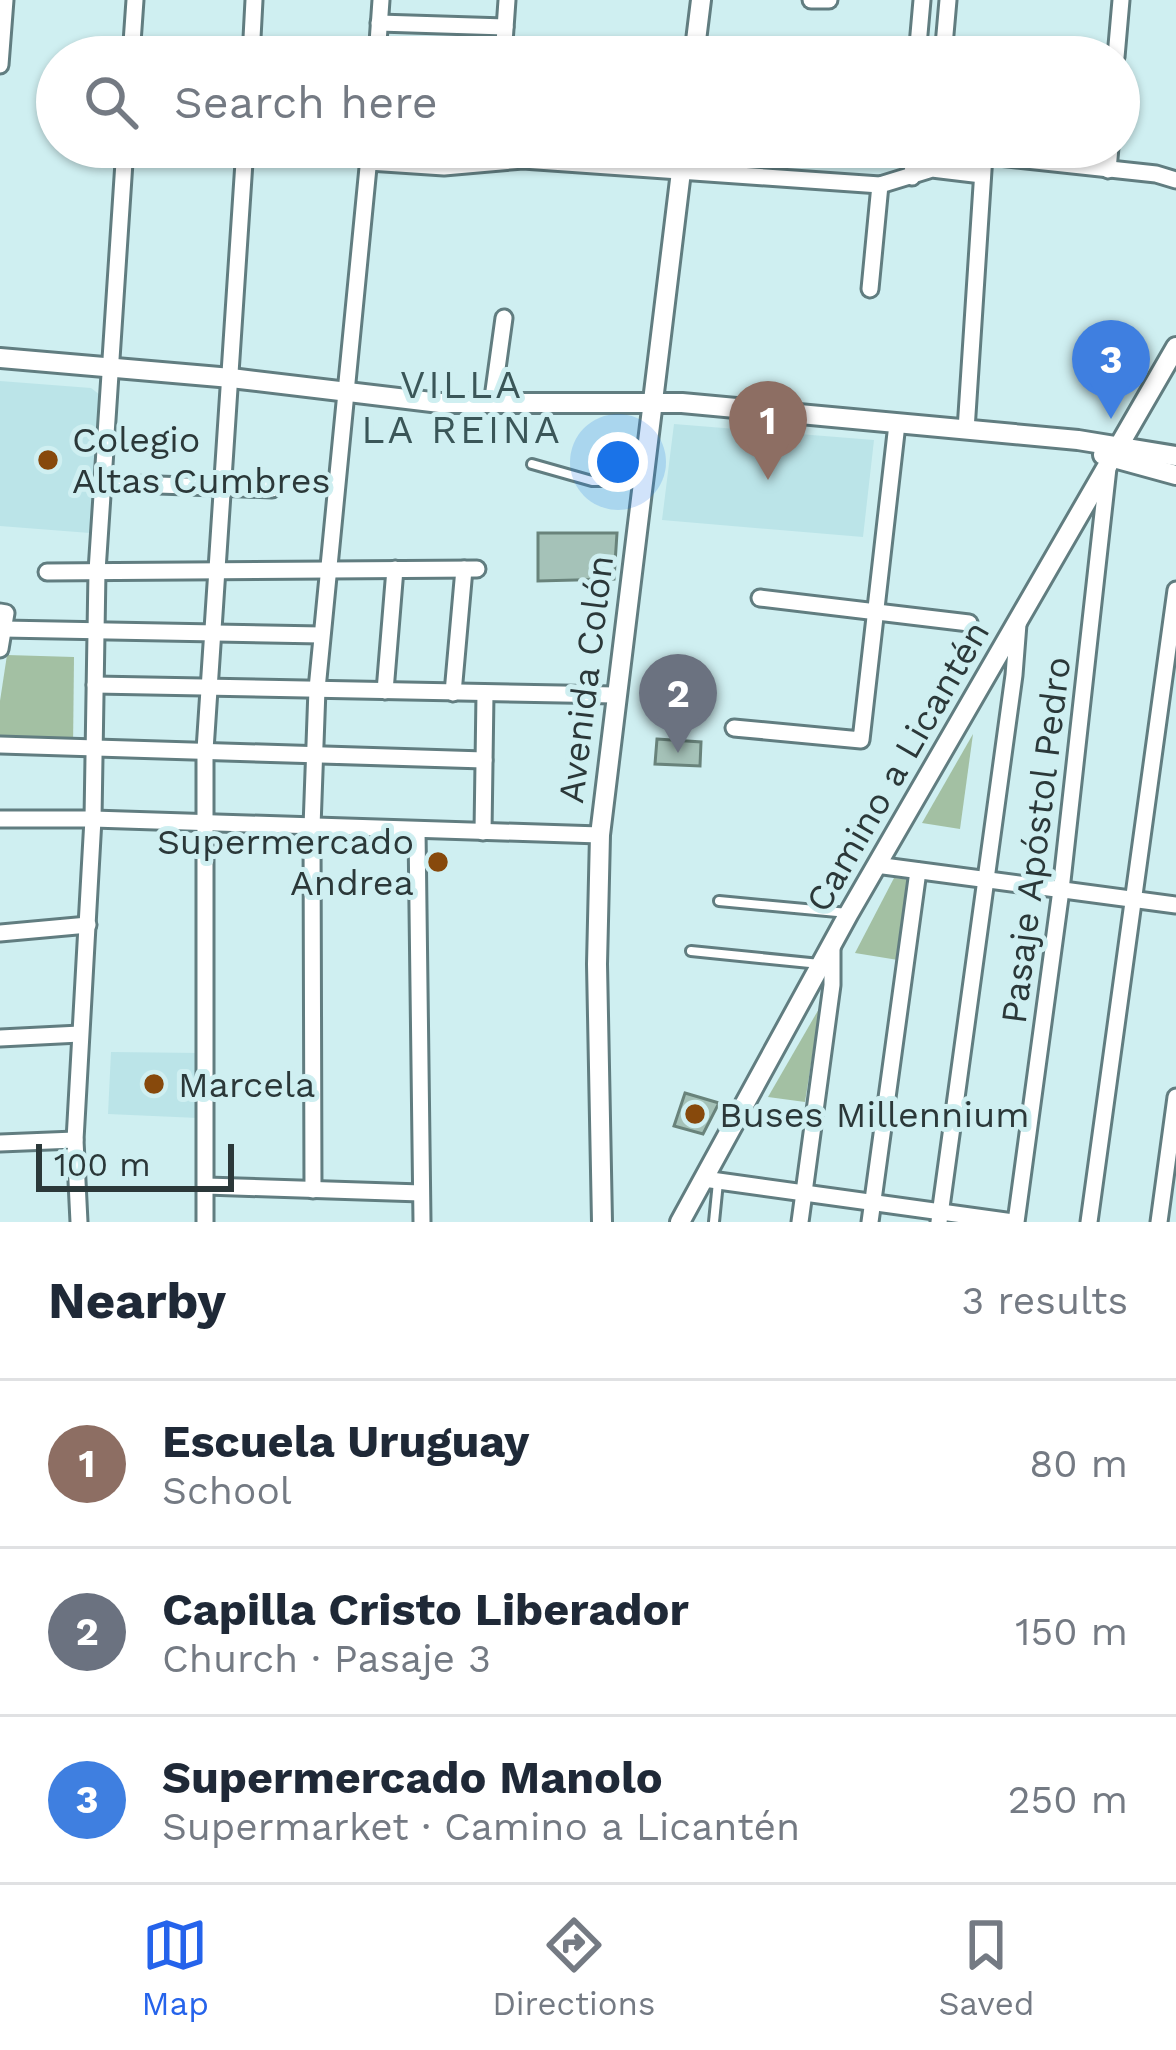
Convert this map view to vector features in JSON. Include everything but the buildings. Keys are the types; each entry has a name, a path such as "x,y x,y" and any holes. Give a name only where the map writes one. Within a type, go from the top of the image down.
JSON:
{"street":[{"path":"0,64 5,0"},
{"path":"132,36 135,0"},
{"path":"251,36 254,0"},
{"path":"378,36 381,0"},
{"path":"504,36 507,0"},
{"path":"696,36 700,0"},
{"path":"811,0 829,0"},
{"path":"919,36 922,0"},
{"path":"944,36 948,0"},
{"path":"1117,36 1120,0"},
{"path":"379,23 505,27"},
{"path":"79,1222 75,1141 93,819 95,633 124,168"},
{"path":"205,1222 202,825 210,633 244,168"},
{"path":"313,1190 312,826 317,689 369,168"},
{"path":"664,168 880,185 932,170 982,176"},
{"path":"912,176 913,168"},
{"path":"966,430 983,168"},
{"path":"1091,168 1156,174 1176,181"},
{"name":"Avenida Colón","path":"602,1222 597,964 600,835 682,169"},
{"path":"870,289 880,185"},
{"path":"492,405 504,318"},
{"name":"Camino a Licantén","path":"680,1222 711,1180 876,866 1113,457 1168,376 1176,347"},
{"path":"0,358 231,378 440,403 653,404 1078,440 1113,457 1176,475"},
{"path":"734,728 861,740 897,424"},
{"path":"1113,457 1176,456"},
{"name":"Pasaje Apóstol Pedro","path":"1015,1222 1113,457"},
{"path":"103,483 272,489"},
{"path":"47,572 471,568 453,693"},
{"path":"386,692 395,569"},
{"path":"1090,1222 1176,590"},
{"path":"760,598 969,623"},
{"path":"0,649 3,618 95,633 321,635"},
{"path":"940,1217 1018,622"},
{"path":"95,685 615,695"},
{"path":"483,832 485,694"},
{"path":"0,745 484,760"},
{"path":"0,820 600,835"},
{"path":"417,830 422,1222"},
{"path":"876,866 1176,905"},
{"path":"870,1222 918,871"},
{"path":"0,933 88,926"},
{"path":"800,1222 832,985 832,946"},
{"path":"0,1038 80,1034"},
{"path":"1159,1222 1176,1097"},
{"path":"0,1143 75,1141"},
{"path":"711,1180 872,1202 940,1217 1015,1222"},
{"path":"206,1186 421,1193"}],"lane":[{"path":"532,464 592,481 643,482"},
{"path":"718,902 849,913"},
{"path":"691,951 821,964"},
{"path":"711,1180 714,1222"}],"shaded area":[{"name":"Colegio Altas Cumbres","path":"0,381 91,388 100,395 90,533 0,526"},
{"path":"674,424 874,440 863,537 662,520"},
{"name":"Marcela","path":"111,1052 200,1053 198,1118 108,1114"}],"green space":[{"path":"7,655 74,657 73,749 0,749"},
{"path":"973,734 960,829 922,823"},
{"path":"894,878 912,880 898,960 855,953"},
{"path":"820,1007 805,1102 768,1097"}],"place":[{"name":"Supermercado Manolo","path":"1111,419"},
{"name":"Colegio Altas Cumbres","path":"48,460"},
{"name":"Escuela Uruguay","path":"768,480"},
{"name":"Capilla Cristo Liberador","path":"678,753"},
{"name":"Supermercado Andrea","path":"438,862"},
{"name":"Marcela","path":"154,1084"},
{"name":"Buses Millennium","path":"695,1114"}],"district":[{"name":"VILLA LA REINA","path":"462,406"}]}
